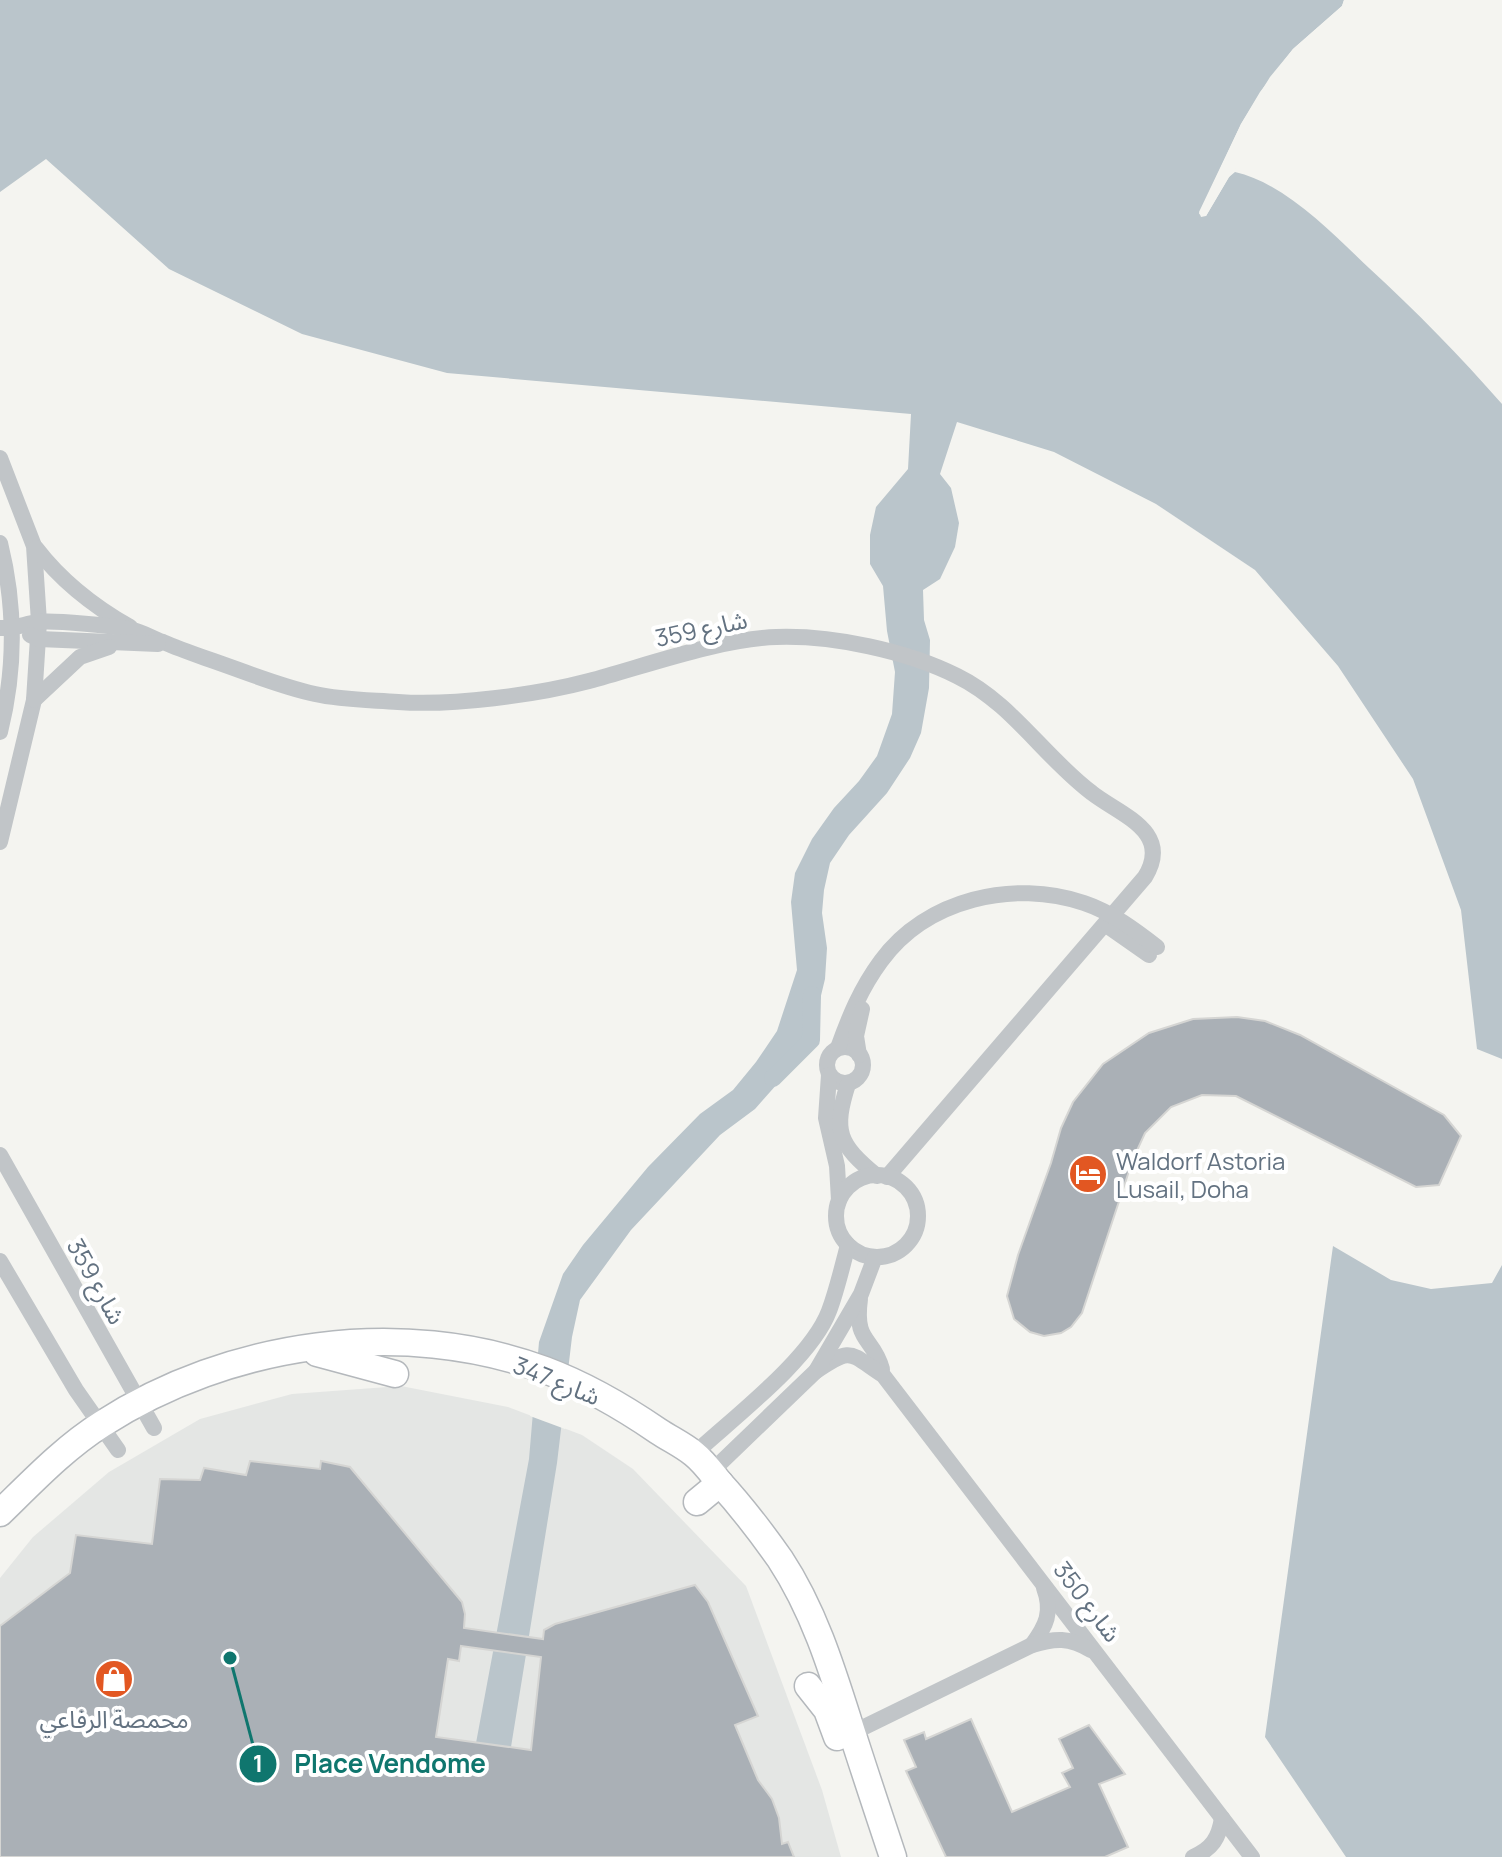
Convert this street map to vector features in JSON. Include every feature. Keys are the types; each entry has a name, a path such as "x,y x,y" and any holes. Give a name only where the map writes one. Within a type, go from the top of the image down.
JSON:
{"main road":[{"name":"شارع 347","path":"0,1513 67,1450 101,1425 140,1402 230,1364 298,1348 373,1343 438,1346 546,1370 592,1391 708,1470 781,1561 808,1608 829,1661 892,1857"},
{"path":"298,1348 395,1374"},
{"path":"697,1502 708,1470"},
{"path":"808,1686 827,1710 861,1805 892,1857"}],"street":[{"name":"شارع 359","path":"0,458 34,546 78,594 135,630 166,644 316,695 402,702 454,702 584,682 667,659 774,637 809,638 920,660 959,676 991,696 1062,768 1094,795 1140,825 1149,836 1153,850 1152,866 882,1176"},
{"path":"0,543 7,570 8,695 0,732"},
{"name":"شارع 359","path":"0,842 34,700 39,630 34,546"},
{"name":"شارع 359","path":"7,629 135,630"},
{"name":"شارع 359","path":"39,630 123,643 166,644"},
{"name":"شارع 359","path":"34,700 80,657 123,643"},
{"path":"848,1084 839,1129 845,1143 856,1157 882,1176 902,1184 913,1197 918,1222 906,1246 892,1255 875,1257 856,1251 838,1229 837,1166 826,1118 827,1059 838,1048 853,1007 866,984 894,946 937,913 968,901 1002,894 1054,895 1086,903 1108,913 1153,951 1082,913 1052,904 1022,902 969,911 942,922 915,940 888,966 862,1010 856,1036 859,1055"},
{"path":"829,1075 840,1083 848,1084 860,1076 863,1061 859,1055 851,1048 838,1048"},
{"name":"شارع 359","path":"0,1155 154,1428"},
{"path":"839,1200 851,1185 868,1177 882,1176"},
{"path":"708,1470 818,1333 829,1312 848,1245"},
{"path":"816,1371 861,1294 875,1257"},
{"path":"0,1261 76,1390 118,1450"},
{"path":"861,1294 857,1320 881,1363 883,1375"},
{"path":"708,1470 816,1371 838,1356 850,1354 866,1360 883,1375"},
{"name":"شارع 350","path":"883,1375 1252,1857"},
{"path":"1032,1645 1049,1616 1048,1600 1041,1579"},
{"path":"852,1733 1032,1645 1054,1638 1066,1639 1097,1654"},
{"path":"1193,1857 1214,1844 1222,1818"}],"shaded area":[{"path":"0,0 1344,0 1342,6 1293,49 1270,77 1241,124 1199,214 1206,216 1235,172 1254,178 1290,198 1404,301 1502,404 1502,1059 1477,1049 1461,910 1413,779 1338,666 1255,570 1156,504 1054,452 957,422 940,474 951,488 959,523 955,547 940,579 923,590 924,620 930,640 929,688 921,733 910,758 887,793 849,835 830,863 822,913 827,948 825,979 818,1008 778,1083 755,1109 720,1135 631,1230 580,1300 511,1747 476,1743 529,1459 539,1342 563,1274 648,1167 700,1114 733,1090 777,1031 797,970 791,902 795,873 812,839 877,756 892,714 895,672 883,586 870,564 870,535 876,507 908,469 911,414 447,373 302,334 169,269 46,159 0,192"},
{"path":"1333,1246 1391,1280 1431,1289 1492,1283 1502,1265 1502,1857 1346,1857 1265,1737"},
{"path":"401,1386 508,1407 582,1435 633,1469 746,1586 822,1790 841,1857 0,1857 0,1578 33,1537 109,1472 200,1419 292,1394"}],"pier":[{"path":"1344,0 1348,1 1345,9 1295,52 1263,95 1245,125 1203,213 1228,172 1237,168 1206,216 1201,217 1199,212 1241,124 1260,92 1293,49 1342,6"},
{"path":"536,1355 572,1368 565,1429 530,1416"}],"building":[{"name":"Waldorf Astoria Lusail, Doha","path":"1237,1017 1265,1021 1300,1035 1444,1115 1461,1136 1439,1185 1416,1187 1236,1096 1202,1095 1171,1107 1145,1133 1133,1159 1082,1313 1071,1327 1061,1333 1044,1336 1030,1332 1014,1319 1007,1296 1061,1128 1073,1102 1103,1064 1149,1033 1193,1019"},
{"path":"250,1461 320,1469 321,1461 350,1467 462,1602 464,1628 543,1639 544,1630 555,1624 695,1585 708,1602 758,1716 735,1725 758,1780 772,1799 779,1818 782,1844 788,1842 794,1857 0,1857 0,1626 70,1573 76,1535 152,1544 160,1479 200,1480 204,1468 246,1475","holes":["461,1646 541,1657 531,1750 436,1737 448,1659 459,1661"]},
{"path":"971,1719 1012,1812 1070,1787 1062,1773 1073,1768 1059,1739 1089,1725 1125,1774 1099,1784 1128,1847 1105,1857 946,1857 906,1771 916,1767 904,1740 924,1732 926,1739"}],"waterway":[{"path":"773,1078 811,1040 812,995"}],"place":[{"name":"Waldorf Astoria Lusail, Doha","path":"1088,1174"},
{"name":"Place Vendome","path":"230,1658"},
{"name":"محمصة الرفاعي","path":"114,1679"}]}
